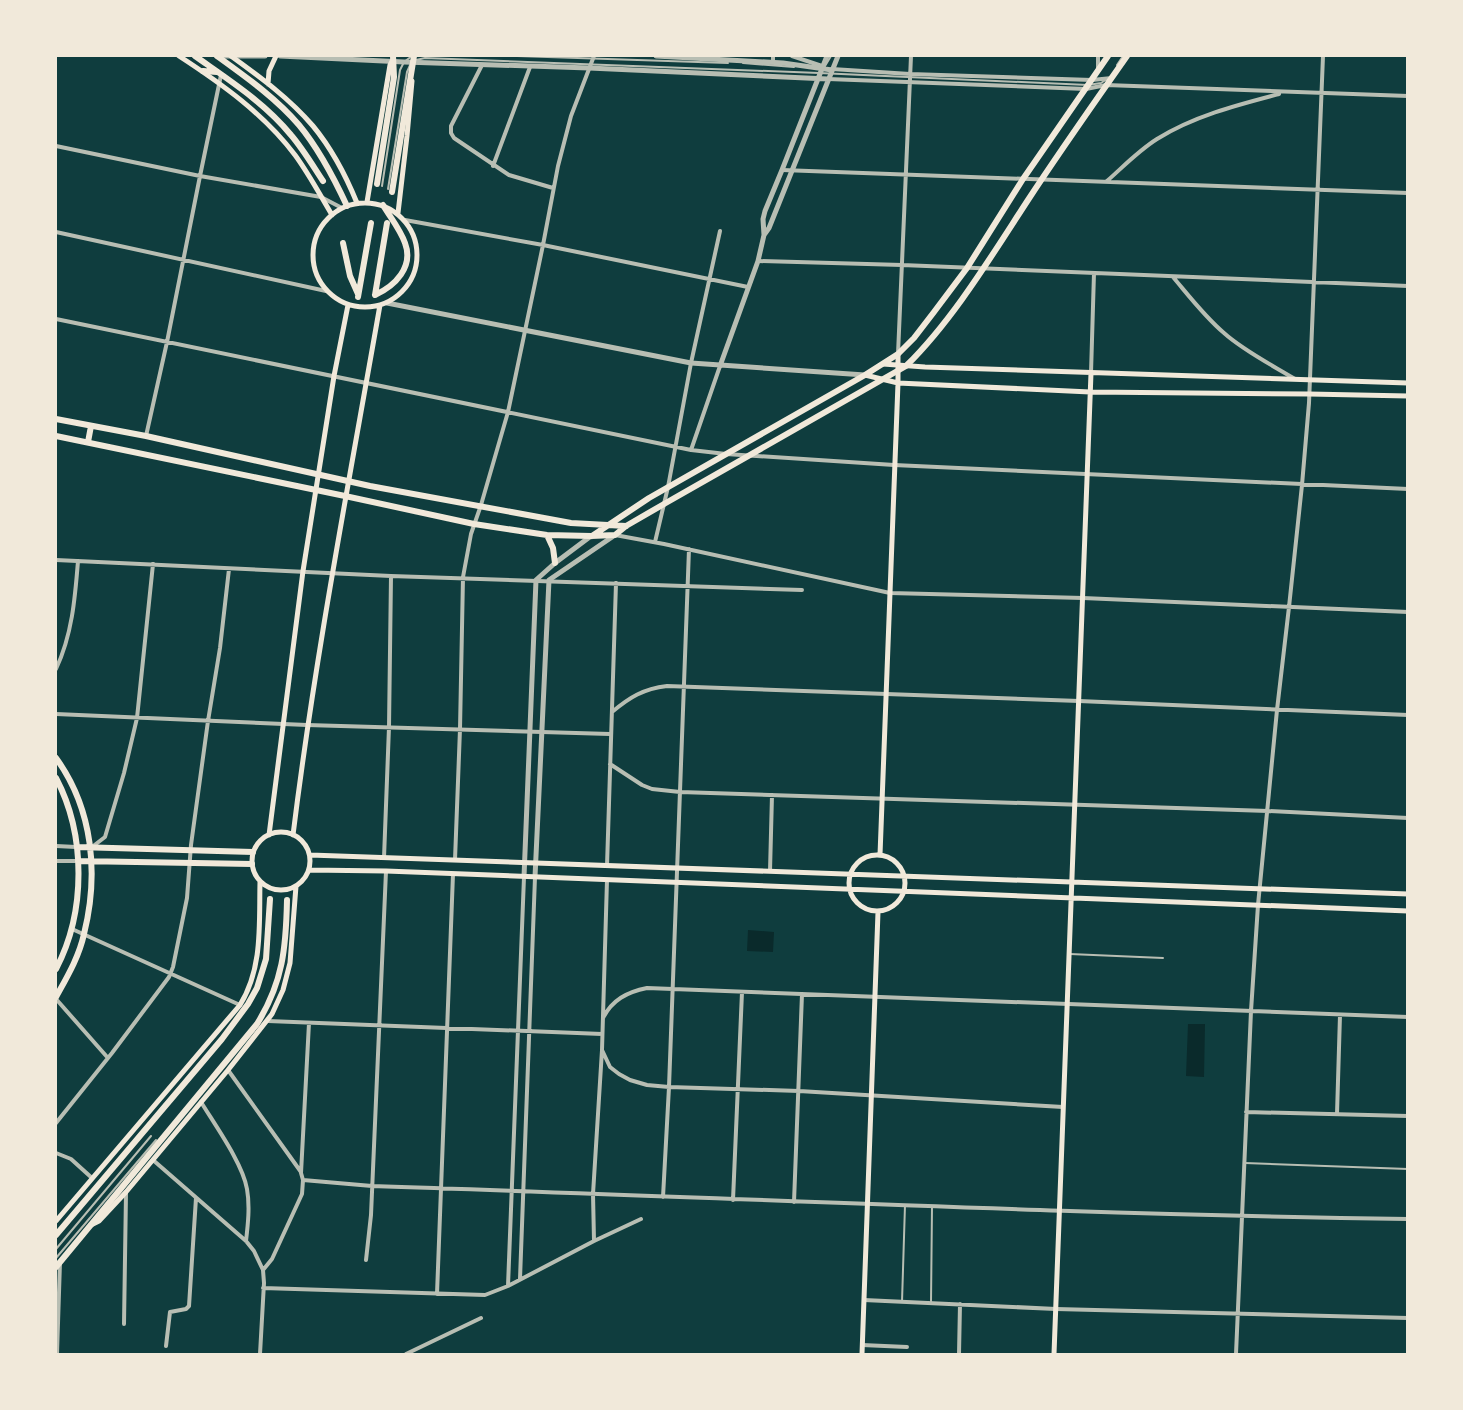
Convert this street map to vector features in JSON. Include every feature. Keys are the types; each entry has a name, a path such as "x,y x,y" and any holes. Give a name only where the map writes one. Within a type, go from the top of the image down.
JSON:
{"main road":[{"path":"179,56 219,83 260,116 279,135 297,157 332,215"},
{"path":"195,56 264,107 279,121 292,136 322,181"},
{"path":"217,56 271,98 300,126 333,176 345,207"},
{"path":"232,56 299,111 314,128 329,148 357,203"},
{"path":"268,84 269,71 278,56"},
{"path":"591,536 649,498 898,354 914,338 967,268 1023,179 1108,56"},
{"path":"56,436 474,524 547,535 615,535 664,504 883,380 901,368 931,340 983,269 1125,56"},
{"path":"380,185 394,77 393,58"},
{"path":"367,202 393,58"},
{"path":"390,191 411,60"},
{"path":"398,213 412,96 411,60"},
{"path":"203,71 220,73"},
{"path":"357,203 383,205 398,213 414,234 418,249 417,266 411,281 401,294 387,303 369,307 348,305 336,299 326,291 318,279 314,266 313,252 322,225 332,215 357,203"},
{"path":"383,205 402,235 407,259 403,272 395,282 375,295 387,223"},
{"path":"342,243 350,276 358,296 371,223"},
{"path":"269,835 303,571 334,376 348,305"},
{"path":"293,835 307,725 332,572 380,305"},
{"path":"880,855 894,465 898,383 901,368 898,354"},
{"path":"883,364 901,368 1407,383"},
{"path":"1054,1354 1091,373"},
{"path":"865,375 898,383 1090,392 1407,396"},
{"path":"56,418 348,481 571,523 626,526"},
{"path":"88,442 91,426"},
{"path":"547,535 553,548 555,563"},
{"path":"56,758 80,802 92,861 84,934 67,978 56,998"},
{"path":"56,778 70,813 78,861 72,929 56,969"},
{"path":"281,832 293,835 302,840 310,855 309,870 302,882 287,890 278,891 268,888 256,877 252,864 253,852 261,840 269,835 281,832"},
{"path":"77,847 253,852"},
{"path":"310,855 1407,894"},
{"path":"872,855 880,855 894,860 900,866 906,884 901,900 887,910 878,912 863,908 852,897 849,890 850,875 859,862 872,855"},
{"path":"78,861 252,864"},
{"path":"309,870 386,871 1407,911"},
{"path":"56,1221 246,996 256,966 260,882"},
{"path":"90,1226 99,1221 126,1192 268,1021 283,990 290,963 296,886"},
{"path":"56,1235 249,1004 257,988 266,959 270,900"},
{"path":"57,1263 245,1039 266,1010 278,982 282,963 287,900"},
{"path":"862,1354 878,912"}],"street":[{"path":"222,56 265,56"},
{"path":"278,56 393,58 530,67 591,61 821,70"},
{"path":"656,56 773,59 831,73 1089,85 1108,81 1286,92 1407,96"},
{"path":"792,56 831,73 1089,85 1108,81"},
{"path":"691,450 758,261 764,235 765,211 821,70 829,56"},
{"path":"764,235 769,228 838,56"},
{"path":"898,354 911,56"},
{"path":"1098,56 1098,71"},
{"path":"1236,1354 1246,1112 1258,905 1277,710 1290,607 1310,380 1323,56"},
{"path":"455,860 463,577 474,524 508,412 553,188 572,116 591,61"},
{"path":"482,65 450,126 451,133 454,138 509,175 553,188"},
{"path":"493,166 530,67"},
{"path":"146,436 184,259 220,73"},
{"path":"1106,182 1136,154 1183,125 1225,108 1286,92"},
{"path":"56,146 200,176 321,196 345,207"},
{"path":"782,170 1407,193"},
{"path":"405,220 543,245 748,287"},
{"path":"655,542 720,231"},
{"path":"56,232 326,291"},
{"path":"758,261 1407,286"},
{"path":"1091,373 1094,273"},
{"path":"1173,277 1224,334 1296,379"},
{"path":"387,303 691,363 865,375"},
{"path":"56,319 691,450 894,465 1407,489"},
{"path":"549,580 615,535 890,593 1083,598 1407,612"},
{"path":"508,1286 536,580 591,536"},
{"path":"663,1197 689,549"},
{"path":"56,560 392,576 802,590"},
{"path":"56,669 71,622 78,561"},
{"path":"91,848 105,837 137,718 153,564"},
{"path":"56,1123 171,974 185,908 190,851 220,648 229,568"},
{"path":"384,858 392,576"},
{"path":"520,1279 549,580"},
{"path":"607,866 616,583"},
{"path":"612,712 641,691 667,686 1407,716"},
{"path":"56,714 307,725 610,734"},
{"path":"610,764 642,785 652,789 680,792 1268,811 1407,818"},
{"path":"770,872 772,795"},
{"path":"56,846 77,847"},
{"path":"56,861 78,861"},
{"path":"366,1260 371,1215 386,871"},
{"path":"437,1294 453,874"},
{"path":"594,1241 593,1194 602,1050 607,880"},
{"path":"72,929 240,1005"},
{"path":"603,1018 614,1001 629,993 647,988 1407,1017"},
{"path":"733,1200 742,992"},
{"path":"794,1202 802,994"},
{"path":"56,998 108,1058"},
{"path":"1336,1114 1340,1015"},
{"path":"268,1021 602,1034"},
{"path":"263,1270 272,1259 302,1194 301,1173 309,1023"},
{"path":"602,1050 610,1067 630,1080 647,1085 798,1090 1063,1107"},
{"path":"228,1070 301,1173"},
{"path":"201,1102 243,1175 247,1188 248,1206 246,1241"},
{"path":"1246,1112 1407,1116"},
{"path":"56,1153 71,1159 92,1178"},
{"path":"153,1160 246,1241 254,1251 263,1270 260,1354"},
{"path":"303,1180 372,1186 733,1200 1242,1217 1407,1219"},
{"path":"124,1324 126,1192"},
{"path":"166,1346 170,1312 186,1310 189,1306 196,1198"},
{"path":"263,1288 485,1295 508,1286 641,1219"},
{"path":"57,1263 57,1354"},
{"path":"864,1300 1407,1318"},
{"path":"959,1354 960,1304"},
{"path":"406,1354 481,1318"},
{"path":"862,1345 907,1347"}],"lane":[{"path":"517,56 591,61"},
{"path":"380,185 400,70 411,60 425,58 735,63 821,70"},
{"path":"1069,954 1163,958"},
{"path":"56,1250 151,1136"},
{"path":"57,1263 156,1140"},
{"path":"1245,1163 1407,1169"},
{"path":"902,1302 904,1205"},
{"path":"931,1303 933,1206"}],"water":[{"path":"748,930 774,932 773,952 747,951"},
{"path":"1188,1024 1205,1024 1204,1077 1186,1076"}]}
